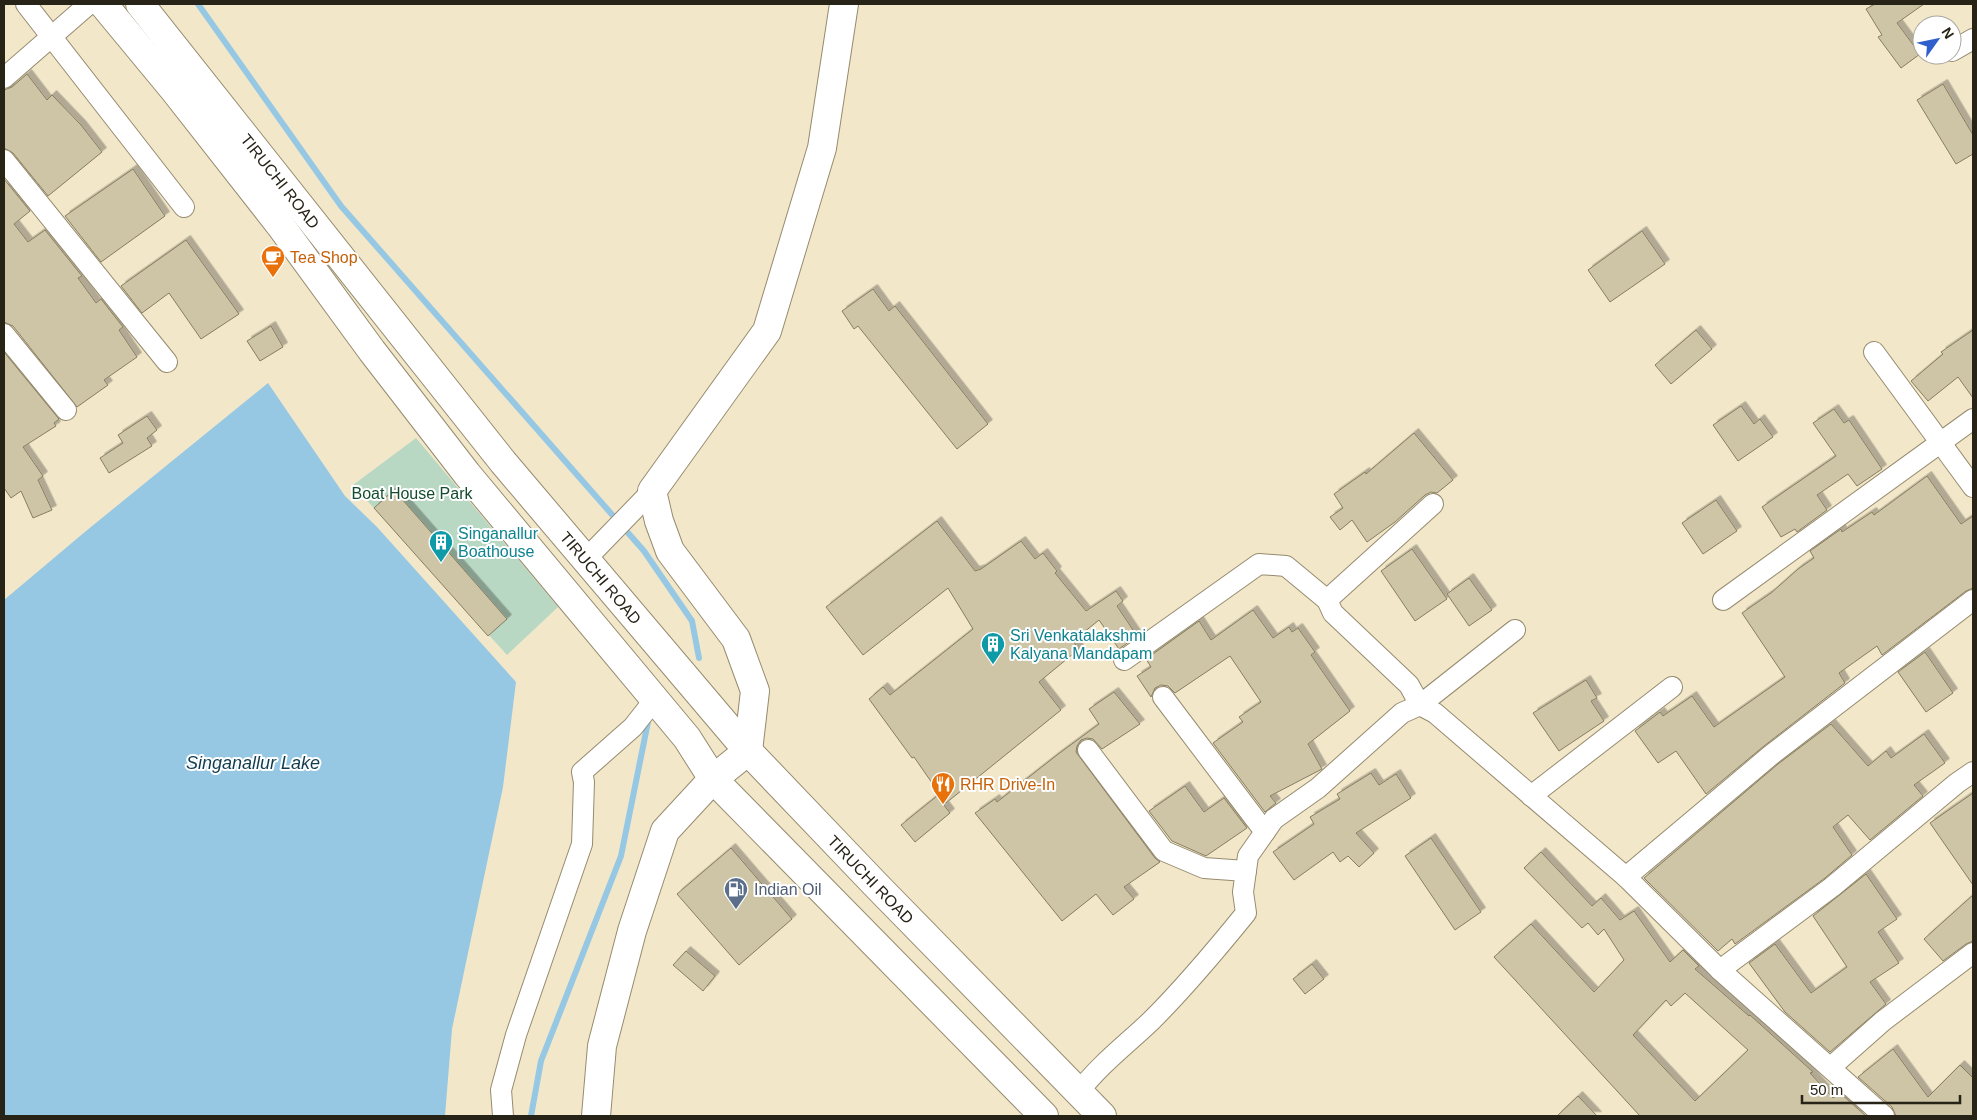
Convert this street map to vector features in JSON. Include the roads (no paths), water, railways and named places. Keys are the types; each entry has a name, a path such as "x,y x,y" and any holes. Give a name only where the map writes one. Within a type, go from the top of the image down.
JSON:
{"main road":[{"path":"103,4 280,225 372,351 467,474 687,738 713,779 1044,1116"},
{"name":"TIRUCHI ROAD","path":"140,4 503,462 748,751 1102,1116"},
{"path":"596,1116 602,1046 632,931 665,831 713,779 748,751 755,691 736,639 670,551 659,521 652,492 767,331 822,148 844,4"}],"street":[{"path":"26,4 184,207"},
{"path":"4,78 89,4"},
{"path":"1962,45 1973,39"},
{"path":"4,160 167,362"},
{"path":"4,334 66,410"},
{"path":"1874,352 1973,487"},
{"path":"1723,600 1973,419"},
{"path":"586,560 652,492"},
{"path":"1327,600 1432,504"},
{"path":"1124,660 1259,564 1286,566 1327,600 1332,613 1409,685 1420,705 1435,713 1626,877 1720,970 1884,1116"},
{"path":"1626,877 1771,756 1973,600"},
{"path":"1078,1093 1090,1077 1152,1020 1246,913 1243,892 1248,856 1274,819 1318,788 1402,713 1420,705 1515,630"},
{"path":"1532,796 1672,687"},
{"path":"1163,697 1265,832"},
{"path":"503,1116 501,1090 516,1035 582,844 584,782 582,772 633,727 656,699"},
{"path":"1088,750 1164,851 1204,868 1246,871"},
{"path":"1720,970 1832,886 1973,772"},
{"path":"1831,1067 1884,1021 1973,953"}],"water":[{"name":"Singanallur Lake","path":"268,383 345,496 377,527 516,682 503,787 452,1029 445,1116 4,1116 4,600"}],"waterway":[{"path":"198,4 341,206 644,551 692,621 699,658"},
{"path":"531,1116 541,1061 621,856 648,722"}],"place":[{"name":"Tea Shop","path":"273,278"},
{"name":"Singanallur Boathouse","path":"441,563"},
{"name":"Sri Venkatalakshmi Kalyana Mandapam","path":"993,665"},
{"name":"RHR Drive-In","path":"943,805"},
{"name":"Indian Oil","path":"736,910"}],"park label":[{"name":"Boat House Park","path":"412,493"}]}
